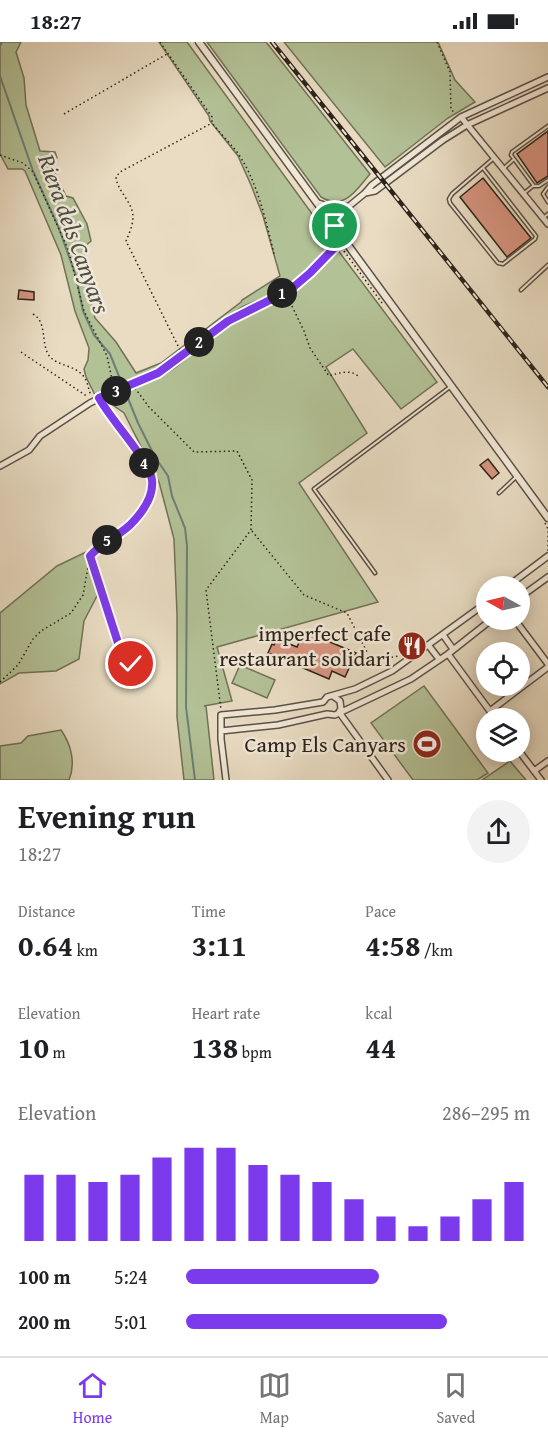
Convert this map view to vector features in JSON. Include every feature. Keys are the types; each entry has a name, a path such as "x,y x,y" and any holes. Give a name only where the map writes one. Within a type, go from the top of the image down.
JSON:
{"street":[{"path":"199,42 517,476 546,519"},
{"path":"317,202 336,209 348,207 365,194 372,185 461,117 548,77"},
{"path":"365,194 375,191 443,140 467,125 548,88"},
{"path":"461,117 523,194 545,216 548,224"},
{"path":"345,241 341,228 348,207"},
{"path":"132,384 158,373 228,321 286,291 345,241"},
{"path":"0,466 29,450 40,436 114,391"},
{"path":"521,576 548,556"},
{"path":"530,590 548,577"},
{"path":"226,780 221,715 275,710 323,702 327,698 392,671 476,610"},
{"path":"221,731 278,725 327,714 335,715 411,679 478,630"},
{"path":"494,708 548,665 522,630"},
{"path":"443,635 453,649"},
{"path":"429,646 440,659"},
{"path":"447,654 488,708"},
{"path":"333,696 340,701 339,712"},
{"path":"323,702 323,708 327,714"},
{"path":"339,712 388,780"},
{"path":"534,771 548,761"},
{"path":"527,762 541,780"}],"lane":[{"path":"534,186 513,160 511,154 548,126"},
{"path":"483,168 536,236 503,264 498,262 449,199 483,168 495,158"},
{"path":"503,169 513,160"},
{"path":"523,194 548,180"},
{"path":"548,187 543,194 548,202"},
{"path":"521,290 548,265"},
{"path":"375,573 314,489 451,386"},
{"path":"499,493 517,476"}],"path":[{"path":"160,42 212,117 212,123 237,153 247,171 266,221 274,254"},
{"path":"438,42 450,72 451,110 461,117"},
{"path":"64,114 168,53"},
{"path":"182,356 126,241 133,219 132,210 116,177 120,172 212,123"},
{"path":"0,155 23,163 33,172 68,249 84,311 107,356 114,391"},
{"path":"286,291 288,302 304,331 310,348 329,376 345,372 358,376"},
{"path":"0,681 18,665 41,631 71,613 79,604 83,596 90,556 99,545 131,524 150,497 152,482 145,464 97,400 83,375 74,367 59,363 49,356 45,347 42,324 33,314"},
{"path":"21,352 97,400"},
{"path":"132,384 149,407 194,452 237,451 252,480 251,530 206,590 221,715"},
{"path":"546,519 548,551"},
{"path":"251,530 304,596 347,613 372,660 400,656"},
{"path":"90,556 121,652 131,664"}],"green space":[{"path":"0,42 21,42 16,52 24,78 26,105 40,151 55,152 57,158 50,163 66,196 73,198 87,224 91,241 84,247 86,281 95,318 116,342 136,373 161,363 242,300 280,276 263,216 238,156 210,121 209,116 159,42 187,42 334,244 305,275 285,288 242,307 154,370 130,380 132,387 162,376 210,338 243,316 290,294 337,249 437,382 401,409 353,349 326,367 367,433 299,483 378,602 217,647 232,701 204,706 206,706 214,780 184,780 177,717 174,539 159,482 124,413 107,401 96,397 86,377 84,369 88,360 89,348 75,311 61,255 25,171 8,169 0,154"},
{"path":"207,42 266,42 370,174 355,192 337,202 321,197"},
{"path":"284,42 438,42 455,80 475,102 448,118 385,167"},
{"path":"86,552 98,594 84,621 79,659 56,671 19,673 0,684 0,613 57,566"},
{"path":"240,665 275,680 267,698 232,683"},
{"name":"Camp Els Canyars","path":"424,686 476,757 476,762 480,762 488,773 477,780 413,780 371,723"},
{"path":"61,730 71,754 72,767 69,780 0,780 0,746 21,743 28,736"},
{"path":"511,762 526,780 482,780"}],"building":[{"path":"548,131 548,176 537,183 517,154"},
{"path":"483,178 531,238 507,257 460,197"},
{"path":"19,290 34,292 34,300 18,299"},
{"path":"488,459 499,473 492,479 480,465"},
{"path":"304,631 356,653 345,677 332,671 329,679 268,653 277,639 297,647"}],"waterway":[{"name":"Riera dels Canyars","path":"0,46 2,42"},
{"name":"Riera dels Canyars","path":"0,76 33,171 58,226 76,276 83,311 94,335 110,354 138,423 155,457 168,476 172,496 185,528 187,546 186,707 195,780"}],"railway":[{"path":"272,42 548,387"}],"place":[{"name":"imperfect cafe restaurant solidari","path":"412,646"},
{"name":"Camp Els Canyars","path":"427,744"}],"route":[{"path":"131,664 121,652 90,556 99,545 131,524 150,497 152,482 145,464 99,398 158,373 228,321 290,290 343,239 335,226"}]}
